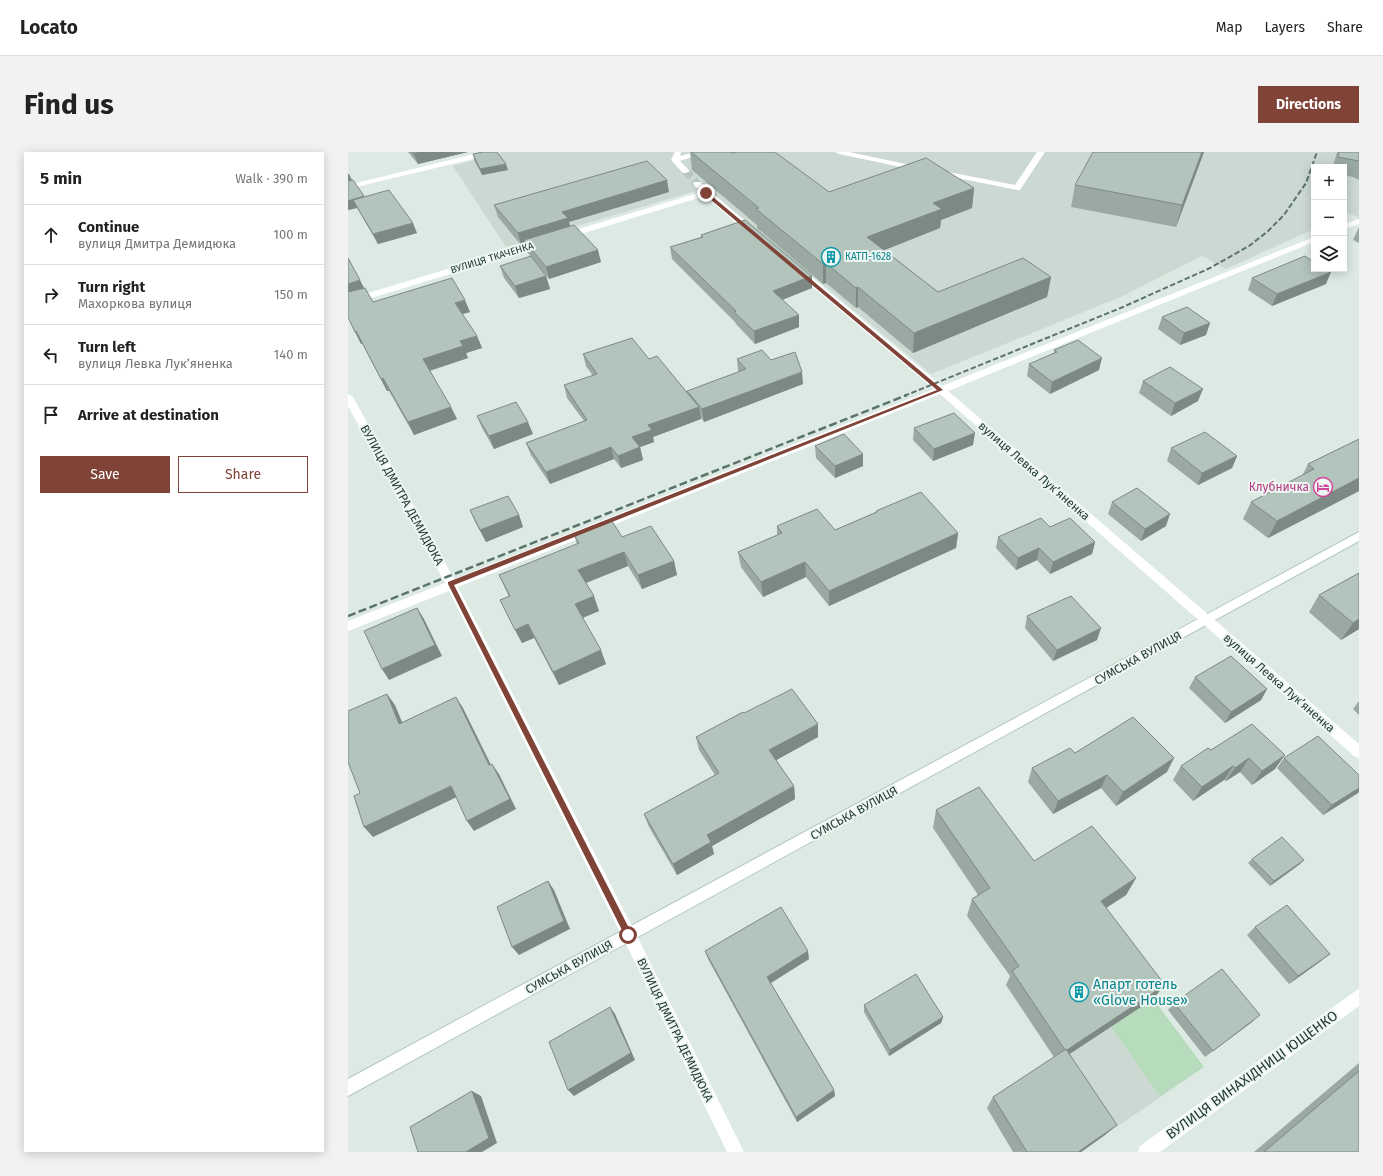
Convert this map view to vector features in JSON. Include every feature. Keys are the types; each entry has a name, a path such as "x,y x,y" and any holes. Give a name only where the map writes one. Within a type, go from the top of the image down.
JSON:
{"street":[{"path":"348,188 491,152"},
{"path":"675,160 678,152"},
{"path":"675,160 704,152"},
{"path":"839,152 1018,188 1041,152"},
{"path":"675,160 686,171"},
{"path":"697,184 760,238"},
{"name":"ВУЛИЦЯ ТКАЧЕНКА","path":"348,302 706,193"},
{"path":"1347,226 1359,221"},
{"path":"348,626 941,390 1311,240"},
{"name":"вулиця Левка Лукʼяненка","path":"796,269 941,390 1359,752"},
{"name":"ВУЛИЦЯ ДМИТРА ДЕМИДЮКА","path":"348,397 451,584 736,1152"},
{"name":"СУМСЬКА ВУЛИЦЯ","path":"348,1088 1208,620 1359,536"},
{"name":"ВУЛИЦЯ ВИНАХІДНИЦІ ЮЩЕНКО","path":"1146,1152 1359,997"}],"shaded area":[{"path":"503,152 1359,152 1359,218 1349,213 1347,214 1347,164 1311,164 1311,230 1226,269 1202,256 1123,296 931,374 706,188 506,247 453,166"},
{"path":"1100,928 1204,1067 1105,1135 1006,985"}],"green space":[{"path":"1153,999 1204,1067 1160,1096 1111,1027"}],"building":[{"path":"497,152 506,164 480,169 473,154"},
{"path":"691,152 775,152 829,192 926,158 974,188 933,203 942,209 867,237 938,292 1023,258 1051,277 914,333 858,287 856,288 826,263 823,264 756,209 759,208"},
{"path":"1093,152 1202,152 1182,205 1075,185"},
{"path":"1339,152 1359,152 1359,161 1338,157"},
{"path":"647,161 667,180 562,212 568,218 518,233 494,205"},
{"path":"353,180 364,196 348,201 348,181"},
{"path":"389,190 413,223 373,234 353,200"},
{"path":"745,220 812,276 773,291 799,315 754,331 734,312 736,311 670,247 703,237 701,235"},
{"path":"574,225 598,250 546,267 524,240"},
{"path":"531,256 546,276 515,286 500,266"},
{"path":"1305,256 1311,260 1311,272 1331,272 1277,294 1252,278"},
{"path":"348,258 360,280 348,284"},
{"path":"452,278 465,300 455,303 477,336 460,341 463,346 423,359 451,407 408,422 383,378 381,379 348,317 348,292 365,288 373,302"},
{"path":"1187,307 1210,323 1184,333 1162,317"},
{"path":"632,338 649,359 657,356 699,407 648,425 652,430 632,437 640,447 618,456 611,447 546,472 526,443 587,420 564,385 597,374 583,354"},
{"path":"1078,340 1102,358 1052,382 1029,364 1057,352 1054,350"},
{"path":"762,350 771,360 795,352 802,372 702,409 687,391 746,369 737,359"},
{"path":"1170,367 1203,389 1175,403 1143,381"},
{"path":"516,402 528,422 489,436 477,416"},
{"path":"954,413 975,433 934,449 914,428"},
{"path":"1205,432 1237,456 1202,473 1171,448"},
{"path":"844,434 863,454 835,466 815,446"},
{"path":"1359,439 1359,478 1277,521 1251,502 1314,469 1308,464"},
{"path":"1137,488 1170,514 1145,529 1112,502"},
{"path":"921,492 958,533 829,591 805,562 761,582 738,552 782,533 777,526 817,509 835,530"},
{"path":"508,496 519,515 480,530 470,510"},
{"path":"1041,518 1050,527 1070,518 1095,542 1053,562 1039,548 1018,558 998,537"},
{"path":"612,521 622,537 651,526 674,561 638,575 624,552 578,570 594,596 575,604 601,650 553,672 528,624 515,630 500,600 510,596 499,575 579,543 574,535"},
{"path":"1359,573 1359,619 1353,623 1319,595"},
{"path":"1071,596 1101,628 1057,650 1027,616"},
{"path":"417,608 435,645 382,669 364,631"},
{"path":"1231,656 1267,689 1231,712 1195,677"},
{"path":"792,689 818,724 769,750 794,786 707,835 711,842 673,864 644,814 719,773 696,737 743,712 744,713"},
{"path":"387,694 399,724 456,697 489,765 492,764 510,799 467,821 451,786 364,827 354,796 360,793 348,762 348,711"},
{"path":"1133,717 1174,758 1123,792 1107,775 1058,801 1032,768 1070,748 1075,753"},
{"path":"1252,724 1285,755 1262,771 1249,758 1235,768 1233,766 1202,787 1181,766 1208,748 1211,750"},
{"path":"1318,736 1359,775 1359,788 1332,805 1284,758"},
{"path":"979,787 1034,861 1092,826 1136,878 1101,901 1165,985 1067,1050 1065,1050 1012,971 1019,966 972,899 990,888 936,810"},
{"path":"1282,837 1304,860 1274,881 1252,859"},
{"path":"548,881 564,921 512,947 497,907"},
{"path":"1287,905 1330,954 1298,976 1255,927"},
{"path":"781,907 808,951 767,977 834,1090 796,1117 705,951"},
{"path":"1222,969 1260,1015 1213,1051 1174,1003"},
{"path":"916,974 943,1017 890,1050 864,1005"},
{"path":"610,1007 631,1053 568,1090 549,1042"},
{"path":"1066,1049 1117,1125 1078,1152 1027,1152 993,1097"},
{"path":"1359,1071 1359,1152 1264,1152"},
{"path":"472,1091 489,1138 466,1152 418,1152 410,1127"}],"tunnel":[{"path":"686,171 697,184"}],"railway":[{"path":"904,396 1123,307 1210,268 1249,246 1267,232 1284,215 1306,183 1317,152"},
{"path":"348,616 907,395"}],"place":[{"name":"КАТП-1628","path":"831,257"},
{"name":"Клубничка","path":"1323,487"},
{"name":"Апарт готель «Glove House»","path":"1079,992"}],"route":[{"path":"628,935 451,584 941,390 706,193"}]}
